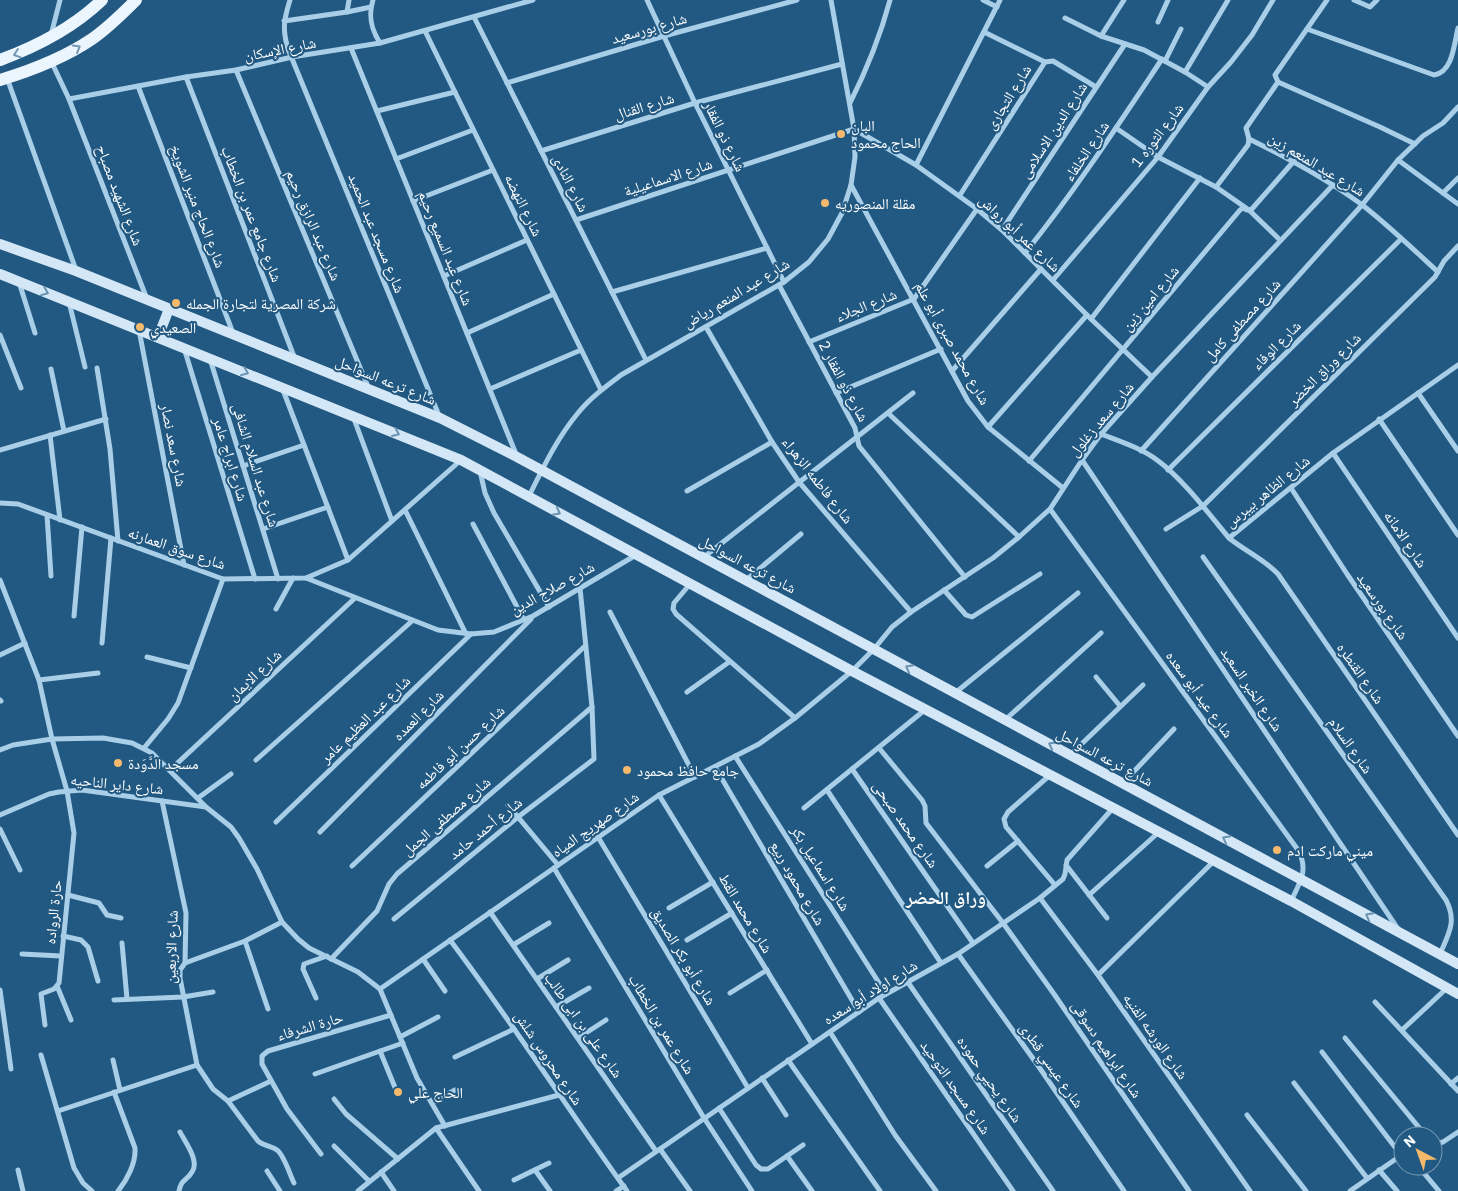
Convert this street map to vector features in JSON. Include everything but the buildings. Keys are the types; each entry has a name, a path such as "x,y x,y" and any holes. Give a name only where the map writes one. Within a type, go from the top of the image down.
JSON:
{"main road":[{"path":"0,60 26,51 50,38 90,12 102,0"},
{"path":"4,79 52,62 93,39 114,22 136,0"},
{"name":"شارع ترعه السواحل","path":"0,244 76,271 440,418 542,470 1458,964"},
{"path":"0,274 461,460 852,671 1291,901 1458,994"},
{"path":"158,337 169,309"}],"street":[{"path":"50,38 60,0"},
{"path":"290,0 284,21 371,7"},
{"path":"347,12 349,0"},
{"path":"373,0 371,26 380,43"},
{"name":"شارع الإسكان","path":"70,99 380,43 533,0"},
{"name":"شارع ذو الفقار","path":"647,0 695,103 767,248 782,284"},
{"name":"شارع بورسعيد","path":"507,83 664,36 798,0"},
{"name":"شارع عبد المنعم رياض","path":"529,497 567,427 600,390 646,360 782,284 809,262 828,239 842,213 851,185 855,157 850,103 830,0"},
{"path":"850,103 868,66 883,28 890,0"},
{"path":"983,0 997,7"},
{"path":"916,165 1000,0"},
{"path":"1101,36 1124,0"},
{"path":"1158,22 1168,0"},
{"path":"1185,72 1228,0"},
{"name":"شارع الثوره 1","path":"1053,280 1158,157 1208,87 1231,62 1252,34 1273,0"},
{"path":"1327,0 1275,75 1278,82 1415,144"},
{"path":"1354,0 1370,7 1377,0"},
{"name":"شارع النادى","path":"474,16 646,360"},
{"path":"1065,18 1101,36 1144,50 1208,87"},
{"name":"شارع مسجد عبد الحميد","path":"284,21 285,40 292,58 440,418"},
{"path":"1307,30 1434,75 1442,72 1448,66 1458,28"},
{"name":"شارع الخلفاء","path":"1025,253 1058,213 1164,60 1181,29"},
{"name":"شارع النهضه","path":"425,30 600,390"},
{"path":"984,32 1045,62"},
{"name":"شارع الدين الاسلامى","path":"1002,230 1124,44"},
{"name":"شارع عبد السميع رحيم","path":"351,48 517,457"},
{"name":"شارع التجارى","path":"960,195 1045,62 1053,61 1096,87"},
{"path":"52,62 70,99"},
{"name":"شارع القنال","path":"541,151 695,103 842,64"},
{"name":"شارع عبد الرازق رحيم","path":"236,70 369,390"},
{"name":"شارع جامع عمر بن الخطاب","path":"186,77 295,360"},
{"path":"4,79 76,271"},
{"path":"1216,187 1248,145 1249,139 1245,131 1247,126 1278,82"},
{"name":"شارع الحاج منير الشويخ","path":"138,86 234,335"},
{"path":"377,111 455,92"},
{"name":"شارع الشهيد مصباح","path":"70,99 148,300"},
{"name":"شارع مصطفى كامل","path":"1141,451 1362,205 1398,160 1424,136 1443,123 1458,108"},
{"path":"1116,128 1158,157 1216,187 1249,210 1280,240"},
{"path":"396,159 473,130"},
{"name":"شارع عمر أبو رواش","path":"854,130 916,165 977,209 1002,230 1152,377"},
{"name":"شارع الاسماعيلية","path":"576,220 854,130"},
{"name":"شارع عبد المنعم زين","path":"1249,139 1294,162 1362,205 1438,272"},
{"path":"1398,160 1458,204"},
{"name":"شارع امين زين","path":"1029,461 1240,210 1243,208 1249,210 1294,162"},
{"path":"413,200 493,170"},
{"path":"988,427 1089,317 1200,178"},
{"path":"1443,193 1458,178"},
{"name":"شارع محمد صبرى أبو علم","path":"851,185 968,401 988,427 1063,488"},
{"name":"شارع سعد زغلول","path":"874,649 892,627 1019,537 1050,509 1101,434 1152,377 1333,185"},
{"name":"شارع الجلاء","path":"809,342 914,299 977,209"},
{"name":"شارع الوفاء","path":"1168,470 1401,238"},
{"path":"444,276 527,240"},
{"name":"شارع وراق الخضر","path":"1166,529 1203,506 1438,272 1444,261 1458,246"},
{"path":"612,292 767,248"},
{"path":"952,371 1041,268"},
{"path":"18,282 35,333"},
{"name":"شارع ذو الفقار 2","path":"782,284 809,342 855,428 859,446 965,577"},
{"path":"466,333 554,294"},
{"path":"69,302 85,367"},
{"name":"شارع فاطمه الزهراء","path":"706,326 772,442 799,482 911,612"},
{"name":"شارع سعد نصار","path":"139,330 184,565"},
{"path":"0,335 21,388"},
{"name":"شارع ابراج عامر","path":"184,348 255,579"},
{"path":"836,393 941,349"},
{"path":"490,389 581,350"},
{"name":"شارع عبد السلام الشافى","path":"210,358 278,579"},
{"name":"شارع الظاهر بيبرس","path":"1101,434 1156,459 1203,506 1230,538 1333,453 1458,365"},
{"path":"97,368 114,480 118,541"},
{"path":"51,369 64,431"},
{"path":"282,387 348,560"},
{"path":"1418,393 1458,451"},
{"path":"703,557 914,394"},
{"path":"888,413 1019,537"},
{"path":"353,415 392,521"},
{"path":"0,450 106,418"},
{"path":"1379,419 1458,535"},
{"path":"50,435 60,520"},
{"path":"687,491 772,442"},
{"path":"243,466 304,445"},
{"name":"شارع الامانه","path":"1333,453 1458,638"},
{"name":"شارع سوق العمارنه","path":"0,503 18,504 223,580 306,578 348,560 461,460"},
{"name":"شارع الخبر السعيد","path":"1082,460 1401,933"},
{"path":"480,471 485,493 494,513 549,607"},
{"name":"شارع بورسعيد","path":"1291,488 1347,574 1458,736"},
{"path":"263,529 328,507"},
{"name":"شارع عيد أبو سعده","path":"1050,509 1298,850 1304,866 1301,879 1291,901"},
{"path":"405,510 468,634"},
{"path":"47,515 51,576"},
{"path":"473,524 524,620"},
{"path":"74,616 82,528"},
{"path":"746,580 801,534"},
{"path":"102,643 111,538"},
{"name":"شارع القنطره","path":"1230,538 1269,565 1278,574 1458,835"},
{"name":"شارع صلاح الدين","path":"306,578 438,630 468,634 494,632 533,616 636,554"},
{"name":"شارع السلام","path":"1202,557 1446,900 1450,908 1452,920 1440,954"},
{"path":"944,590 966,615 972,617 1040,574"},
{"path":"276,609 293,578"},
{"path":"0,580 39,680 52,739"},
{"path":"144,748 168,719 178,703 223,580"},
{"path":"690,584 674,604 673,609 676,614 728,662 795,718"},
{"path":"580,588 592,707"},
{"path":"955,693 1078,594"},
{"name":"شارع الايمان","path":"170,770 355,598"},
{"path":"610,612 694,777"},
{"name":"شارع العمده","path":"320,832 533,616"},
{"path":"256,760 412,621"},
{"path":"1005,720 1101,633"},
{"name":"شارع عبد العظيم عامر","path":"276,822 468,634"},
{"path":"0,654 25,643"},
{"name":"شارع حسن أبو فاطمه","path":"352,866 585,646"},
{"name":"شارع صهريج المياه","path":"380,989 660,795 759,744 795,718 852,671 874,649"},
{"path":"147,657 192,668"},
{"path":"687,692 728,662"},
{"path":"39,680 98,673"},
{"path":"1096,677 1120,706"},
{"path":"1070,755 1143,685"},
{"name":"شارع أحمد حامد","path":"394,919 518,817 594,759 592,707"},
{"name":"شارع مصطفى الجمل","path":"316,998 303,969 304,964 329,958 377,911 389,884 397,874 592,707"},
{"path":"804,808 926,709"},
{"path":"1123,783 1174,729"},
{"path":"0,750 13,745 52,739 103,738 132,743 144,748 170,770 206,807 231,827 257,869 282,922 298,939 310,948 358,972 380,989 417,1078 445,1126"},
{"name":"حارة الرواده","path":"52,739 67,791 74,832 57,986"},
{"name":"شارع ابراهيم دسوقى","path":"879,748 922,800 925,806 926,823 1003,923 1054,994 1189,1191"},
{"name":"شارع اسماعيل بكر","path":"735,756 886,994"},
{"name":"شارع محمود ربيع","path":"715,767 859,1012"},
{"name":"شارع محمد صبحى","path":"852,769 973,943"},
{"path":"198,798 230,774"},
{"path":"1050,775 1008,812 1004,819 1006,827 1055,885"},
{"name":"شارع داير الناحيه","path":"0,815 49,794 82,790 206,807"},
{"path":"827,790 941,963"},
{"name":"شارع محمد القط","path":"660,795 812,1044"},
{"name":"شارع الاربعين","path":"162,801 186,913 185,964 180,970 180,978 197,1065"},
{"name":"شارع عمر بن الخطاب","path":"508,805 556,867 704,1118 752,1191"},
{"name":"شارع اولاد أبو سعده","path":"618,1178 879,998 958,954 1040,898 1064,877 1066,865 1071,855 1113,808"},
{"path":"0,829 20,870"},
{"path":"1089,895 1159,832"},
{"name":"شارع أبو بكر الصديق","path":"598,837 748,1088"},
{"path":"987,866 1018,841"},
{"path":"1098,976 1214,861"},
{"path":"1066,865 1107,918"},
{"path":"669,908 713,882"},
{"path":"68,895 99,903 107,914 121,918"},
{"name":"شارع الورشه الفنيه","path":"1040,898 1098,976 1250,1191"},
{"name":"شارع على بن ابى طالب","path":"490,912 556,1008 658,1150 690,1191"},
{"path":"687,940 732,913"},
{"path":"185,964 245,941 282,922"},
{"path":"513,945 549,923"},
{"path":"63,936 85,943 88,947 98,981"},
{"name":"شارع محروس شلش","path":"450,940 488,991 558,1095 626,1189"},
{"path":"245,941 268,1009"},
{"path":"122,943 126,999"},
{"path":"22,954 61,956"},
{"name":"شارع عيسي قطرى","path":"958,954 1039,1066 1124,1191"},
{"path":"423,959 445,991"},
{"path":"537,979 568,960"},
{"path":"730,992 767,970"},
{"name":"شارع يحيي حموده","path":"907,981 1053,1191"},
{"path":"45,1025 41,994 57,986 71,1020"},
{"path":"556,1008 589,988"},
{"path":"1402,1030 1447,988"},
{"path":"0,990 11,1069"},
{"path":"114,1000 183,997 213,992"},
{"name":"شارع مسجد التوحيد","path":"879,998 1013,1191"},
{"path":"1375,1002 1458,1091"},
{"name":"حارة الشرفاء","path":"321,1154 287,1109 262,1064 262,1056 268,1051 391,1016"},
{"path":"400,1037 438,1017"},
{"path":"578,1038 606,1020"},
{"path":"455,1057 514,1028"},
{"path":"830,1032 895,1135 936,1191"},
{"path":"1344,1038 1418,1126"},
{"path":"315,1074 403,1043"},
{"path":"380,1051 396,1090"},
{"path":"1322,1052 1393,1143"},
{"path":"42,1055 74,1168 83,1183 92,1191"},
{"path":"113,1060 120,1090"},
{"path":"788,1060 880,1191"},
{"path":"58,1111 197,1065 213,1088 228,1101 258,1141 263,1146 277,1150 294,1183"},
{"path":"762,1078 786,1115"},
{"path":"1451,1084 1458,1078"},
{"path":"228,1101 271,1080"},
{"path":"1294,1083 1367,1178"},
{"path":"432,1103 455,1090"},
{"path":"114,1092 135,1148 136,1156 125,1183 118,1191"},
{"path":"358,1191 436,1128 558,1095"},
{"path":"334,1099 346,1114 398,1159"},
{"path":"719,1108 756,1165 761,1169 768,1169 803,1145"},
{"path":"1247,1115 1306,1191"},
{"path":"436,1128 479,1191"},
{"path":"179,1191 180,1184 193,1172 194,1166 194,1160 180,1132"},
{"path":"1443,1142 1457,1136"},
{"path":"334,1146 370,1181"},
{"path":"787,1156 812,1191"},
{"path":"1350,1191 1393,1160"},
{"path":"514,1180 549,1163"},
{"path":"18,1170 23,1191"},
{"path":"535,1170 550,1191"},
{"path":"1379,1170 1397,1191"},
{"path":"267,1171 280,1191"},
{"path":"381,1172 394,1191"},
{"path":"1426,1176 1439,1191"},
{"path":"616,1191 626,1189"}],"place":[{"name":"البان الحاج محمود","path":"841,134"},
{"name":"مقلة المنصوريه","path":"825,203"},
{"name":"شركة المصرية لتجارة الجمله","path":"176,303"},
{"name":"الصعيدي","path":"140,327"},
{"name":"مسجد الدَّوَدة","path":"118,763"},
{"name":"جامع حافظ محمود","path":"627,770"},
{"name":"ميني ماركت ادم","path":"1277,850"},
{"name":"الحاج علي","path":"398,1092"}],"district":[{"name":"وراق الحضر","path":"946,897"}]}
